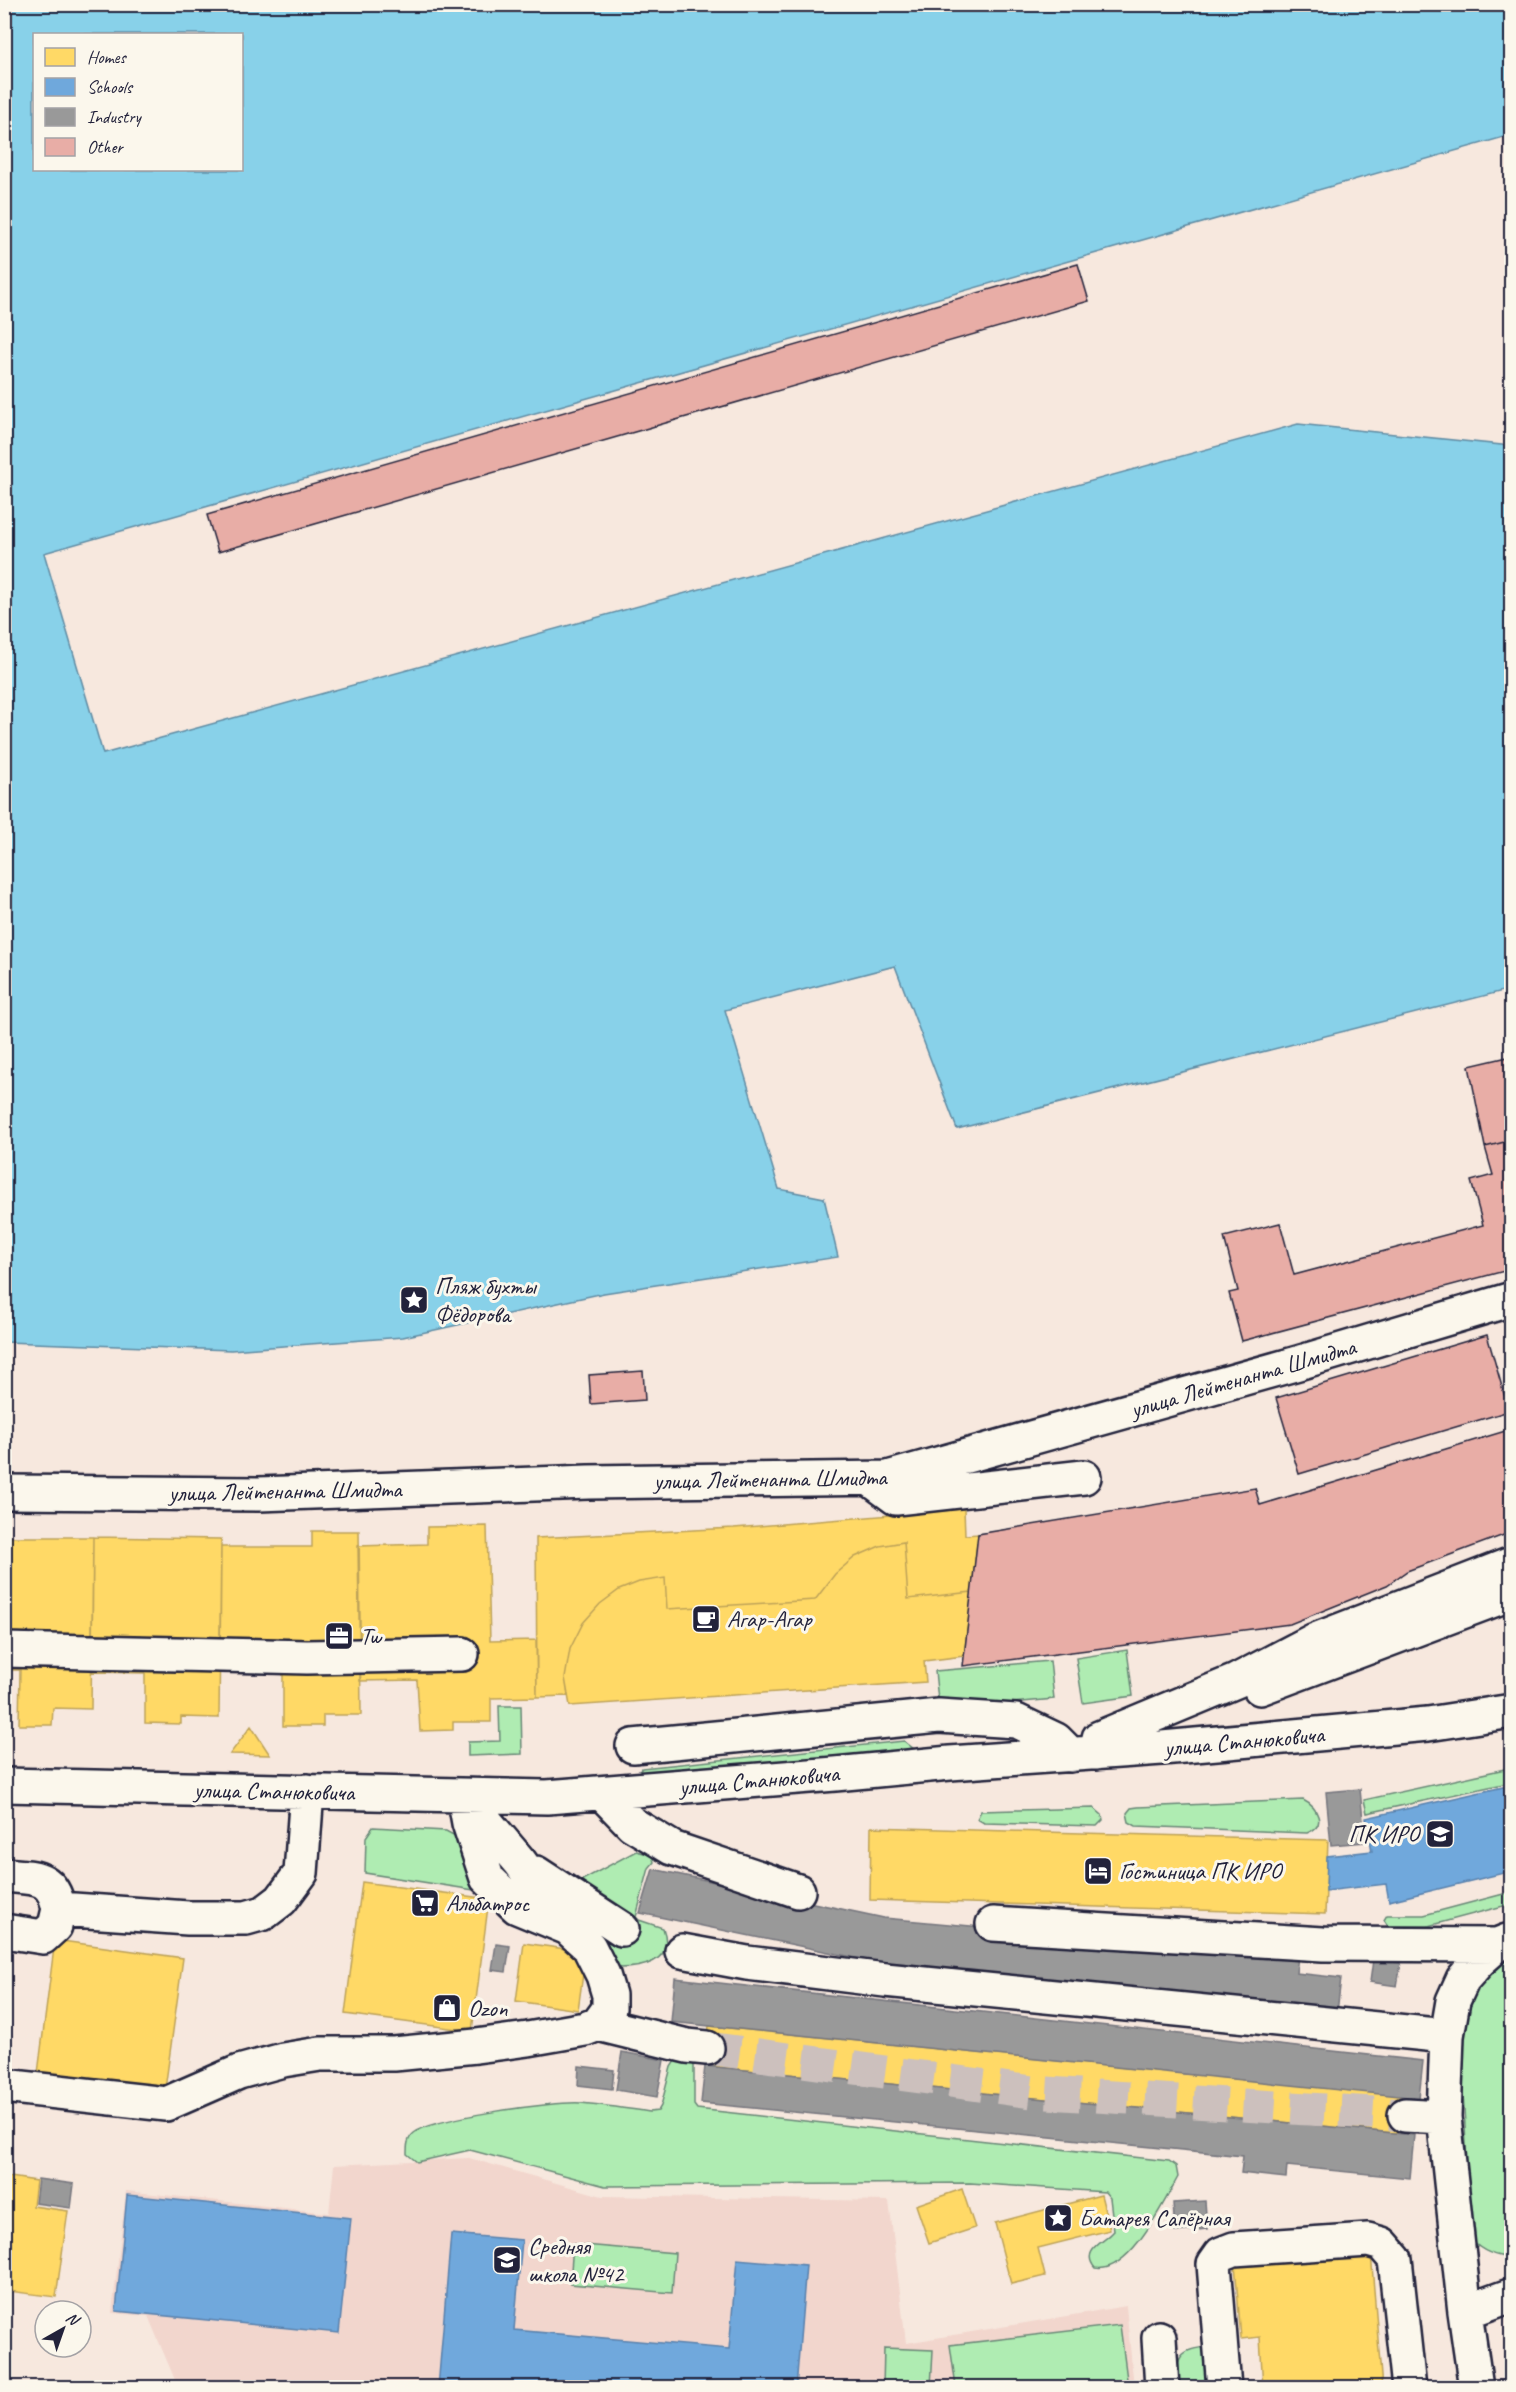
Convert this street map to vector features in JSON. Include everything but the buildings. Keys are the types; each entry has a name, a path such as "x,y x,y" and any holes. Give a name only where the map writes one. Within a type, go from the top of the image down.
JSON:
{"street":[{"name":"улица Лейтенанта Шмидта","path":"4,1492 260,1494 588,1482 888,1478 1298,1364 1512,1299"},
{"path":"870,1479 896,1498 1084,1477"},
{"path":"1162,1748 1172,1732 1187,1719 1211,1707 1510,1579"},
{"path":"633,1746 939,1716 1016,1721 1083,1754 1099,1738 1236,1681 1313,1641 1510,1579"},
{"path":"4,1650 307,1657 462,1654"},
{"name":"улица Станюковича","path":"4,1785 547,1797 950,1763 1162,1748 1428,1724 1512,1711"},
{"path":"900,1720 950,1763"},
{"path":"59,1909 189,1918 246,1918 264,1912 281,1900 301,1873 308,1791"},
{"path":"602,1793 632,1824 672,1848 798,1891"},
{"path":"4,2086 166,2104 239,2072 283,2060 321,2054 393,2054 476,2046 585,2029 598,2024 609,2009 609,1995 603,1975 589,1947 568,1928 520,1862 464,1796"},
{"path":"464,1796 469,1823 487,1878 517,1907 568,1928"},
{"path":"520,1862 622,1929"},
{"path":"4,1875 42,1879 56,1892 59,1909 55,1926 43,1937 4,1931"},
{"path":"993,1924 1323,1944 1504,1942"},
{"path":"1476,2388 1465,2312 1444,2117 1447,2036 1453,2001 1463,1979 1479,1961 1504,1942"},
{"path":"682,1951 747,1963 885,1980 1447,2036"},
{"path":"598,2024 687,2046 707,2048"},
{"path":"1405,2115 1444,2117"},
{"path":"1224,2388 1214,2264 1221,2254 1234,2249 1368,2240 1382,2244 1395,2259 1409,2388"},
{"path":"1465,2312 1512,2295"},
{"path":"1159,2338 1162,2388"}],"shaded area":[{"name":"Средняя школа №42","path":"469,2158 602,2196 889,2201 906,2343 1126,2306 1134,2387 178,2387 148,2316 112,2313 126,2191 329,2213 334,2165"}],"green space":[{"path":"1127,1650 1133,1696 1083,1703 1076,1658"},
{"path":"1050,1661 1054,1699 939,1710 935,1671"},
{"path":"499,1706 521,1706 522,1754 468,1756 468,1742 500,1741"},
{"path":"904,1741 919,1753 636,1775 642,1768"},
{"path":"1505,1769 1508,1783 1367,1813 1364,1800"},
{"path":"1303,1800 1316,1812 1319,1821 1313,1830 1307,1833 1136,1826 1129,1822 1127,1813 1131,1808 1138,1807"},
{"path":"1094,1808 1102,1815 1103,1820 1097,1826 984,1823 977,1819 981,1811"},
{"path":"373,1827 446,1831 461,1839 487,1892 365,1873 366,1837"},
{"path":"636,1851 652,1855 654,1862 649,1868 636,1917 663,1928 666,1940 660,1956 653,1961 634,1967 614,1968 571,1886"},
{"path":"1511,1892 1511,1904 1428,1926 1388,1926 1384,1920 1387,1915 1424,1915"},
{"path":"1511,1952 1511,2257 1490,2253 1471,2240 1462,2053 1469,2009 1478,1989 1491,1970"},
{"path":"678,2056 692,2060 694,2105 697,2109 1169,2161 1176,2166 1178,2177 1155,2219 1133,2249 1108,2267 1095,2268 1091,2262 1092,2252 1114,2231 1110,2198 1105,2192 970,2183 605,2186 470,2150 417,2162 407,2154 407,2145 414,2133 425,2127 468,2116 567,2103 658,2111 671,2067"},
{"path":"573,2244 675,2253 672,2293 570,2284"},
{"path":"1120,2325 1128,2387 956,2387 950,2345"},
{"path":"1210,2347 1208,2387 1179,2388 1178,2369 1181,2356 1192,2349"},
{"path":"884,2348 933,2350 931,2387 883,2387"}],"water":[{"path":"5,4 1511,5 1511,135 44,553 103,754 1298,424 1511,446 1511,989 957,1129 895,966 725,1010 779,1189 824,1198 838,1257 604,1293 403,1337 231,1350 5,1342"}],"tunnel":[{"path":"707,2048 1032,2092 1405,2115"}],"place":[{"name":"Пляж бухты Фёдорова","path":"414,1300"},
{"name":"Агар-Агар","path":"706,1619"},
{"name":"Tw","path":"339,1636"},
{"name":"ПК ИРО","path":"1440,1834"},
{"name":"Гостиница ПК ИРО","path":"1098,1871"},
{"name":"Альбатрос","path":"425,1903"},
{"name":"Ozon","path":"447,2008"},
{"name":"Батарея Сапёрная","path":"1058,2218"},
{"name":"Средняя школа №42","path":"507,2260"}]}
